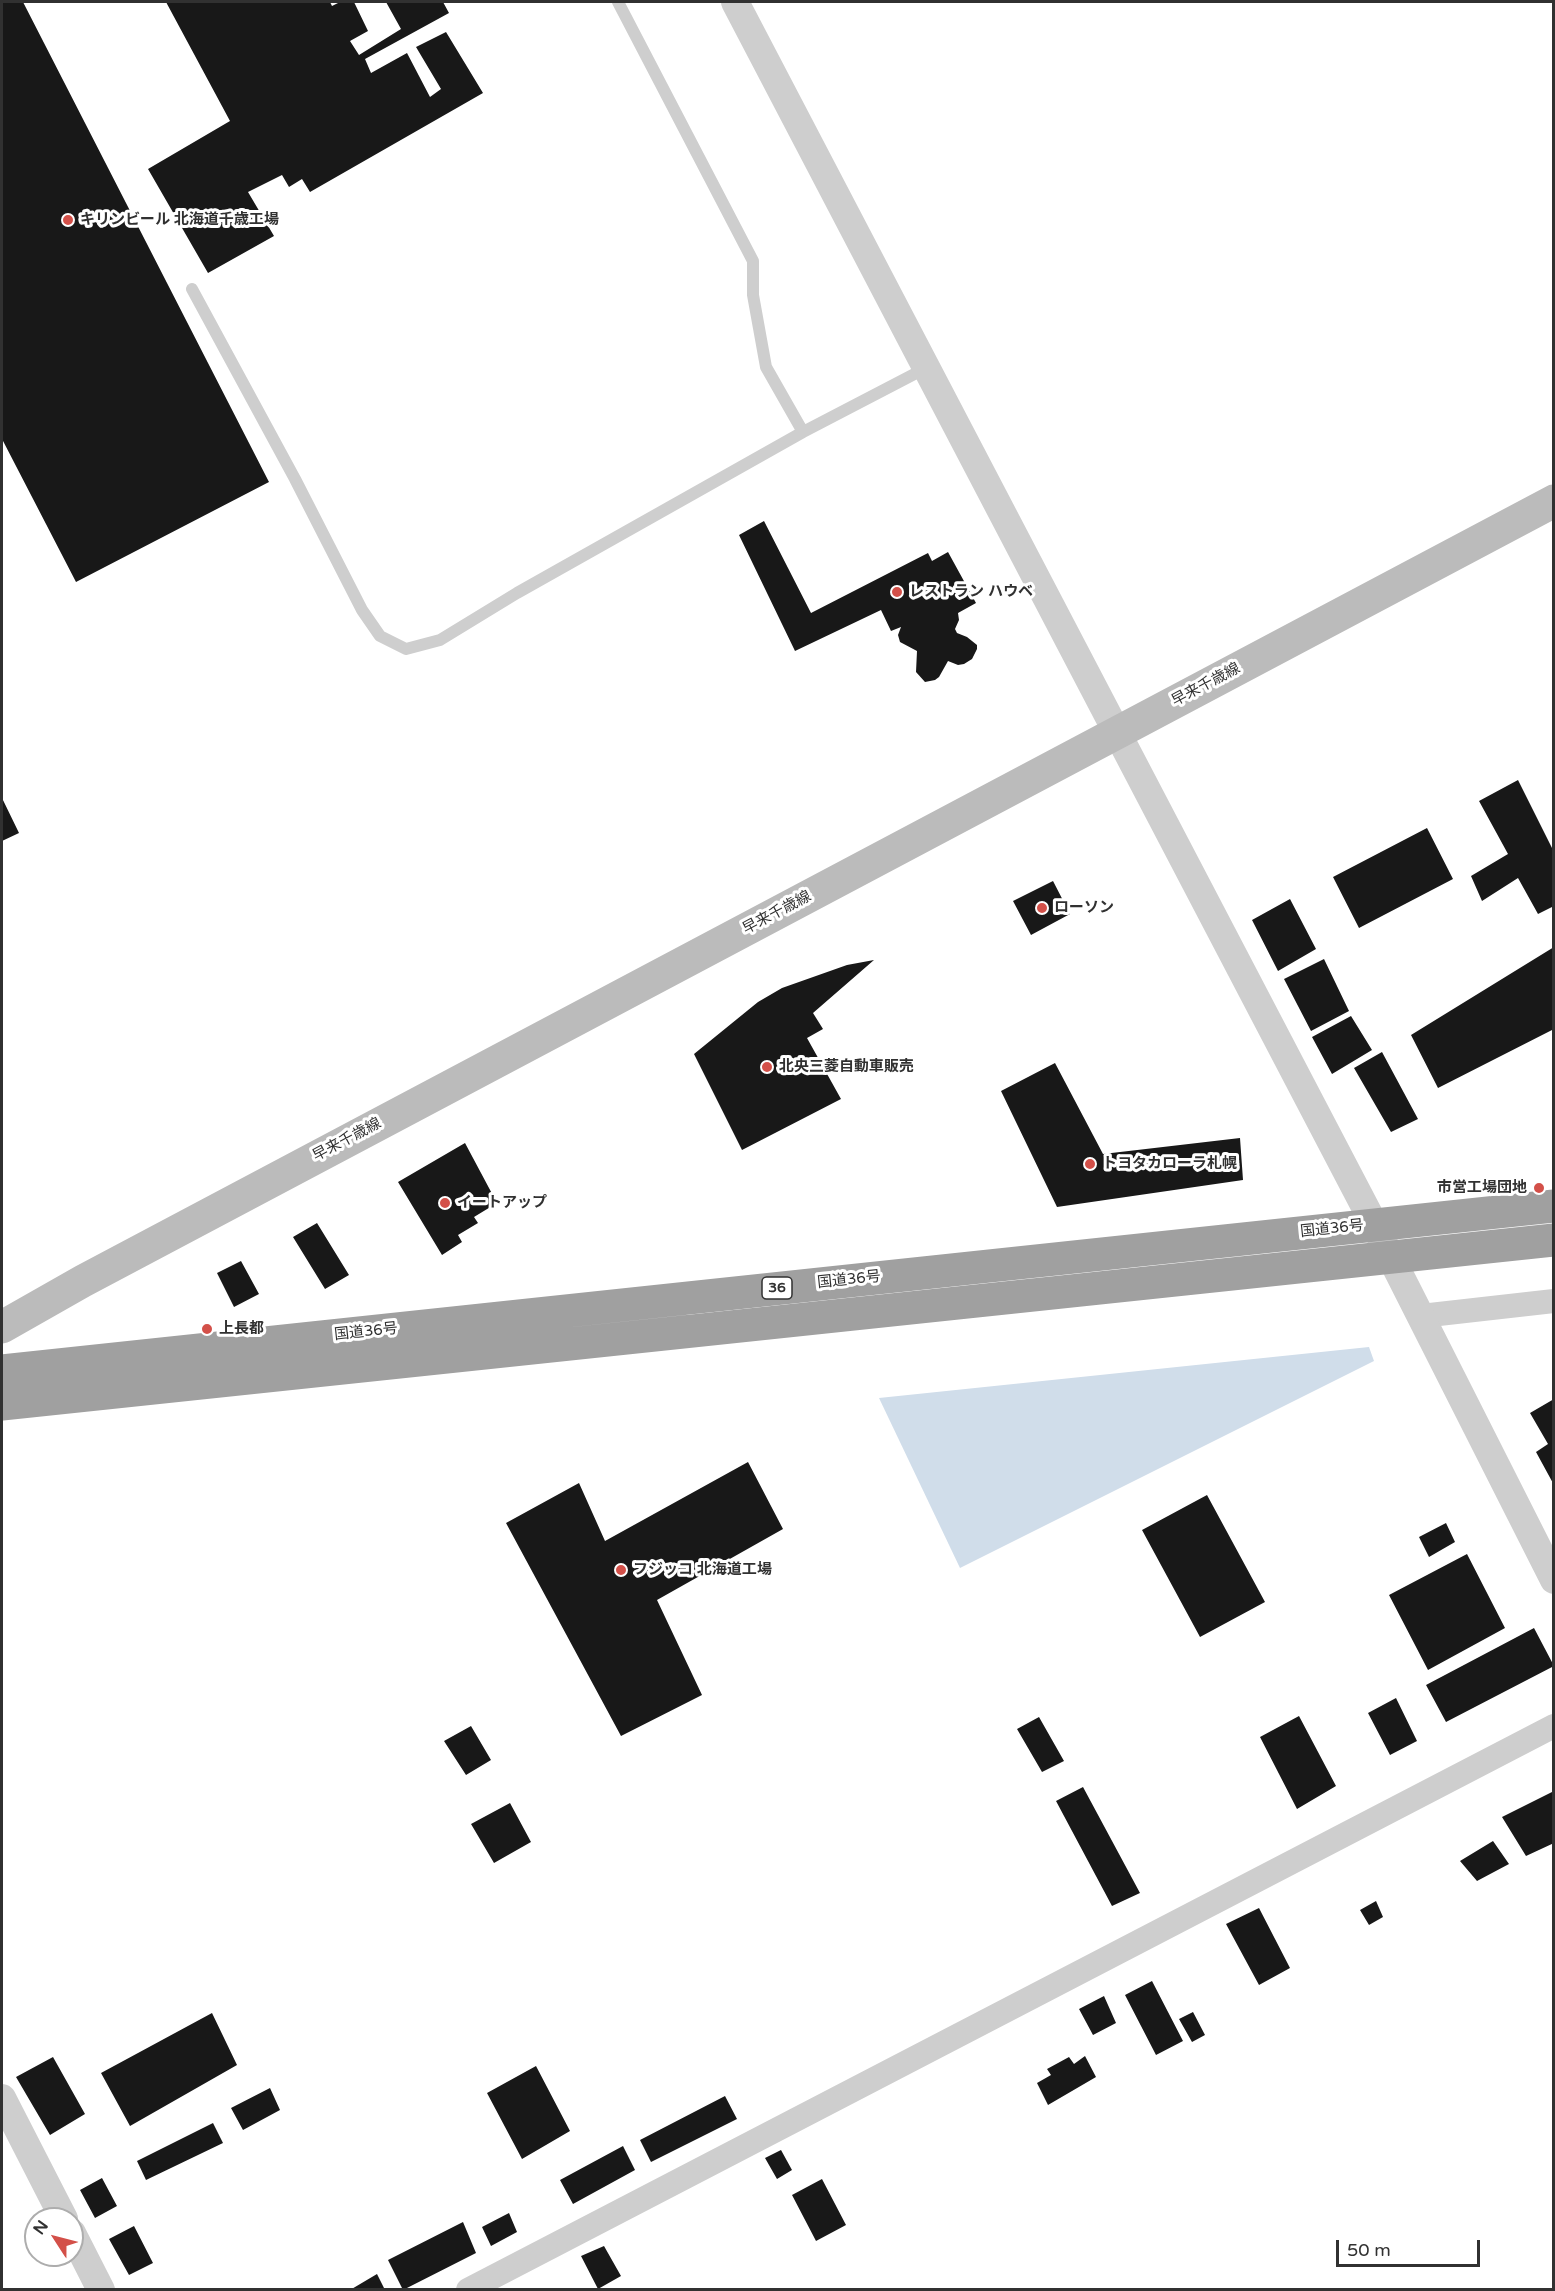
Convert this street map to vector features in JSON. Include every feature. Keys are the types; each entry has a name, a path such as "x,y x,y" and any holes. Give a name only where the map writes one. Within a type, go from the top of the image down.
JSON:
{"highway":[{"name":"国道36号","path":"2,1371 1554,1206"},
{"name":"36","path":"2,1404 1554,1240"}],"main road":[{"name":"早来千歳線","path":"2,1327 83,1281 1554,501"}],"street":[{"path":"735,2 1374,1224 1554,1580"},
{"path":"1421,1317 1554,1301"},
{"path":"468,2289 1554,1726"},
{"path":"2,2098 58,2207"},
{"path":"84,2257 101,2289"}],"lane":[{"path":"618,2 753,261 753,295 766,367 804,432"},
{"path":"192,289 295,479 362,610 380,636 406,648 440,640 517,593 804,432 926,368"}],"water":[{"path":"1369,1347 1374,1361 960,1568 879,1398"}],"building":[{"name":"キリンビール 北海道千歳工場","path":"2,2 23,2 269,482 76,582 2,439"},
{"name":"キリンビール 北海道千歳工場","path":"166,2 330,2 332,6 340,2 354,2 368,31 350,41 359,55 401,29 386,2 443,2 449,13 365,59 371,73 407,53 430,97 441,89 416,47 446,32 483,93 310,192 302,179 289,187 282,175 248,192 274,236 208,273 148,169 230,121"},
{"path":"764,521 811,613 928,553 932,561 948,552 976,603 958,613 959,620 955,629 957,633 977,645 972,659 958,665 948,661 939,677 925,682 916,672 917,651 900,642 898,635 901,627 891,631 881,610 795,651 739,535"},
{"path":"1518,780 1554,852 1554,906 1538,914 1518,878 1482,901 1471,876 1508,854 1479,801"},
{"path":"2,798 19,833 2,841"},
{"path":"1427,828 1453,879 1359,928 1333,877"},
{"name":"ローソン","path":"1053,881 1070,914 1031,935 1013,901"},
{"path":"1290,899 1316,949 1278,971 1252,920"},
{"path":"1554,947 1554,1029 1438,1088 1411,1035"},
{"path":"1324,959 1349,1011 1311,1031 1284,979"},
{"path":"874,960 813,1013 823,1029 807,1038 841,1099 742,1150 694,1054 758,1002 782,988 847,965"},
{"path":"1351,1016 1372,1050 1332,1074 1312,1037"},
{"path":"1382,1052 1418,1119 1391,1132 1354,1068"},
{"path":"1055,1063 1103,1154 1240,1138 1243,1180 1057,1207 1001,1091"},
{"path":"465,1143 497,1203 474,1217 478,1223 458,1235 462,1242 442,1255 398,1182"},
{"path":"317,1223 349,1275 325,1289 293,1237"},
{"path":"241,1261 259,1294 234,1307 217,1273"},
{"path":"1554,1399 1554,1485 1536,1452 1548,1444 1530,1413"},
{"name":"フジッコ 北海道工場","path":"748,1462 783,1529 657,1600 702,1695 621,1736 506,1523 579,1483 605,1541"},
{"path":"1207,1495 1265,1602 1200,1637 1142,1530"},
{"path":"1446,1523 1455,1542 1429,1557 1419,1537"},
{"path":"1467,1554 1505,1628 1428,1670 1389,1595"},
{"path":"1534,1628 1554,1666 1446,1722 1426,1685"},
{"path":"1396,1698 1417,1741 1390,1755 1368,1713"},
{"path":"1299,1716 1336,1786 1297,1809 1260,1737"},
{"path":"1039,1717 1064,1761 1042,1772 1017,1729"},
{"path":"471,1726 491,1760 466,1775 444,1741"},
{"path":"1083,1787 1140,1893 1112,1906 1056,1801"},
{"path":"1554,1791 1554,1843 1526,1856 1502,1817"},
{"path":"510,1803 531,1842 494,1863 471,1824"},
{"path":"1493,1841 1509,1864 1477,1881 1460,1861"},
{"path":"1376,1901 1383,1917 1369,1925 1360,1910"},
{"path":"1259,1908 1290,1968 1259,1985 1226,1924"},
{"path":"1152,1981 1183,2041 1156,2055 1125,1995"},
{"path":"1104,1996 1116,2023 1093,2035 1079,2009"},
{"path":"1193,2012 1205,2035 1192,2042 1179,2019"},
{"path":"212,2013 237,2065 130,2126 101,2073"},
{"path":"1085,2056 1096,2077 1048,2105 1037,2083 1051,2075 1047,2069 1069,2057 1074,2064"},
{"path":"53,2057 85,2114 50,2135 16,2077"},
{"path":"536,2066 570,2131 522,2159 487,2093"},
{"path":"270,2088 280,2110 243,2130 231,2108"},
{"path":"725,2096 737,2119 651,2162 640,2140"},
{"path":"213,2123 223,2143 146,2180 137,2161"},
{"path":"623,2146 635,2170 573,2204 560,2180"},
{"path":"781,2150 792,2170 777,2179 765,2158"},
{"path":"102,2178 117,2206 95,2218 80,2190"},
{"path":"822,2179 846,2225 816,2241 792,2195"},
{"path":"509,2213 517,2232 491,2246 482,2227"},
{"path":"463,2222 476,2253 403,2290 388,2260"},
{"path":"134,2226 153,2263 129,2275 109,2239"},
{"path":"604,2246 621,2276 598,2289 581,2256"},
{"path":"377,2274 385,2290 350,2290"}],"place":[{"name":"キリンビール 北海道千歳工場","path":"68,220"},
{"name":"レストラン ハウベ","path":"897,592"},
{"name":"ローソン","path":"1042,908"},
{"name":"北央三菱自動車販売","path":"767,1067"},
{"name":"トヨタカローラ札幌","path":"1090,1164"},
{"name":"市営工場団地","path":"1539,1188"},
{"name":"イートアップ","path":"445,1203"},
{"name":"上長都","path":"207,1329"},
{"name":"フジッコ 北海道工場","path":"621,1570"}]}
